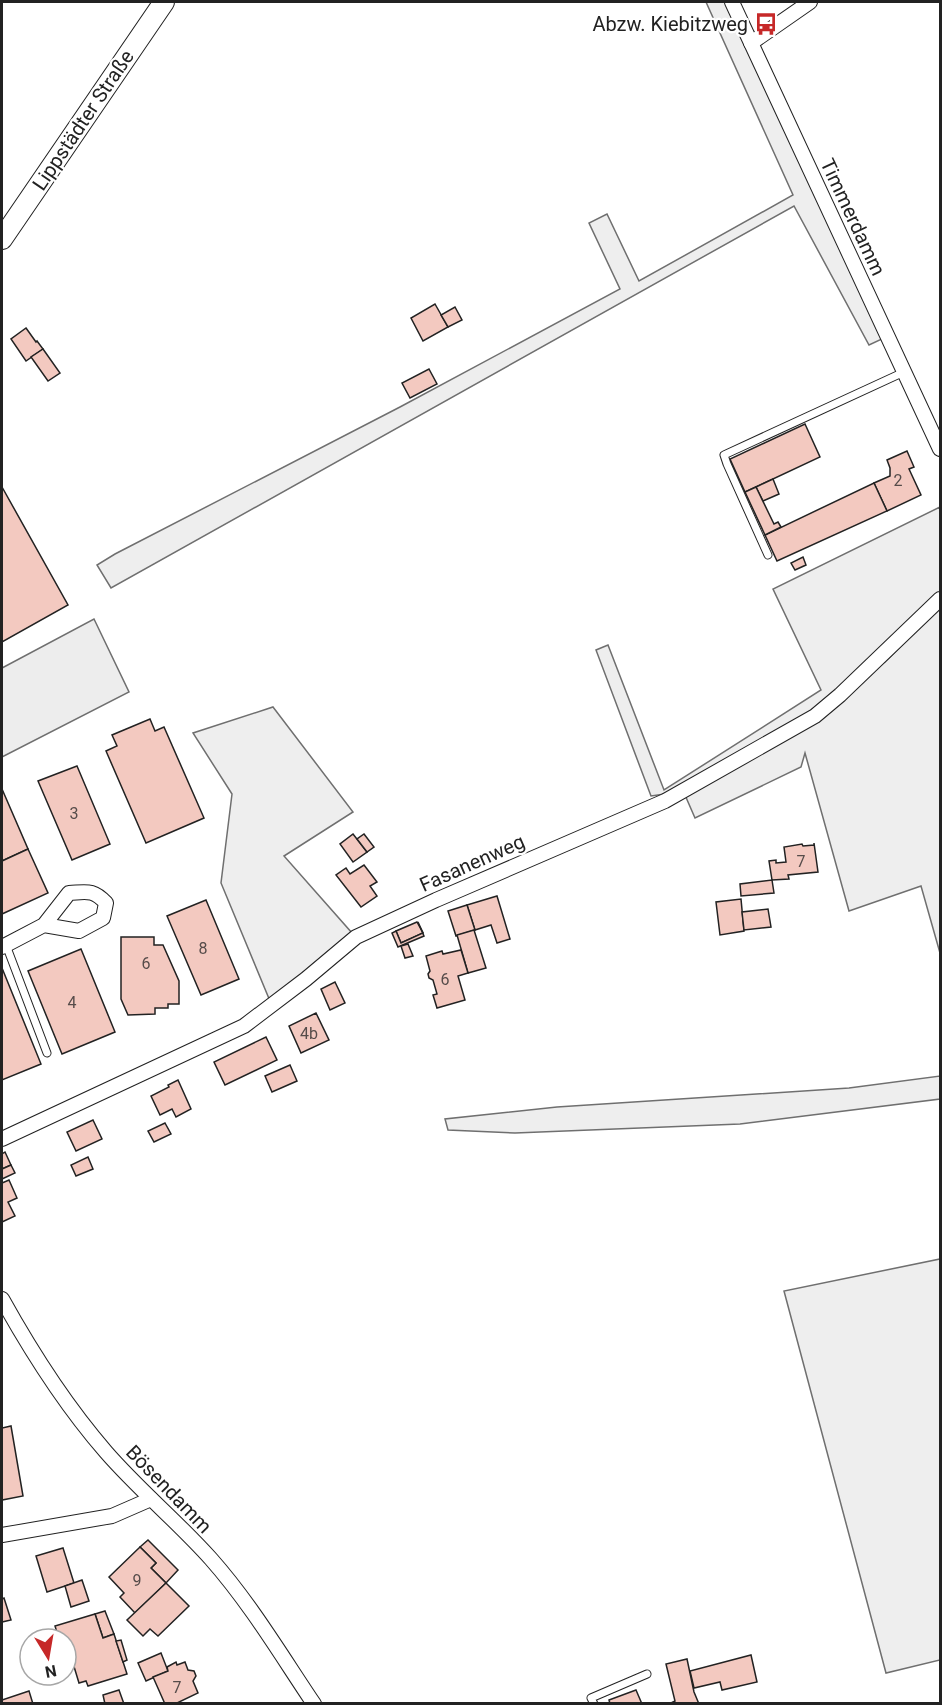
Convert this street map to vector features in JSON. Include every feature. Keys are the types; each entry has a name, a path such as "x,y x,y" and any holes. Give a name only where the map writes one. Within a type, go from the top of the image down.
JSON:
{"main road":[{"name":"Lippstädter Straße","path":"2,239 164,2"}],"street":[{"name":"Timmerdamm","path":"732,2 940,449"},
{"path":"751,43 810,2"},
{"name":"Fasanenweg","path":"2,1138 244,1026 356,937 446,895 665,801 815,716 940,599"},
{"path":"4,946 44,925"},
{"name":"Bösendamm","path":"2,1299 27,1345 65,1401 106,1453 211,1559 255,1615 314,1704"},
{"path":"2,1535 112,1516 151,1500"}],"lane":[{"path":"768,555 724,455 904,372"},
{"path":"4,946 47,1053"},
{"path":"594,1704 591,1698 647,1674"}],"shaded area":[{"path":"706,2 727,2 882,339 869,345 794,206 111,588 97,565 115,554 400,407 620,289 589,223 607,214 639,281 793,195"},
{"path":"940,507 940,592 812,713 665,794 651,796 596,650 608,645 664,790 821,690 773,589"},
{"path":"940,607 940,953 921,886 849,911 805,753 801,767 695,818 685,795 885,662"},
{"path":"94,619 129,692 2,757 2,668"},
{"path":"273,707 353,812 284,856 352,933 270,1001 221,883 232,794 193,733"},
{"path":"940,1076 940,1099 740,1124 515,1133 448,1130 445,1119 557,1107 849,1088"},
{"path":"940,1259 940,1660 886,1673 784,1291"}],"building":[{"path":"435,304 448,327 423,341 411,318"},
{"path":"455,307 462,320 448,327 441,315"},
{"path":"26,328 43,349 26,361 11,339"},
{"path":"43,349 60,373 48,381 31,357"},
{"path":"429,369 437,384 410,398 402,383"},
{"path":"805,424 820,457 745,492 730,459"},
{"path":"907,451 914,467 909,469 921,495 887,511 874,483 890,476 887,460"},
{"path":"773,479 779,494 763,501 756,487"},
{"path":"874,483 887,511 777,561 765,535"},
{"path":"2,487 68,605 2,642"},
{"path":"756,487 774,524 778,522 781,527 765,535 745,492"},
{"path":"803,557 806,565 795,570 791,563"},
{"path":"150,719 155,731 164,727 204,818 146,843 106,751 117,746 112,735"},
{"path":"77,766 110,844 72,860 38,781"},
{"path":"2,789 28,849 2,861"},
{"path":"353,834 367,852 353,862 340,844"},
{"path":"364,834 374,847 367,852 357,839"},
{"path":"814,843 818,872 788,875 789,879 772,880 769,861 786,862 784,847 814,845"},
{"path":"28,849 48,893 2,914 2,861"},
{"path":"364,865 377,882 370,886 377,896 361,907 336,875 346,868 350,874"},
{"path":"772,880 774,893 741,896 740,884"},
{"path":"497,896 510,939 497,943 491,925 475,930 467,905"},
{"path":"741,899 744,931 720,935 716,902"},
{"path":"206,900 239,979 201,995 167,916"},
{"path":"467,905 475,930 456,936 448,911"},
{"path":"768,909 771,927 744,930 742,912"},
{"path":"417,922 423,933 401,943 396,931"},
{"path":"474,930 486,968 468,973 457,935"},
{"path":"396,931 401,943 423,933 424,936 398,947 392,933"},
{"path":"121,937 154,937 154,945 163,945 179,981 179,1004 168,1004 168,1008 155,1008 155,1014 128,1015 121,999"},
{"path":"408,944 413,956 405,958 401,946"},
{"path":"81,949 115,1032 62,1054 28,971"},
{"path":"461,950 468,973 458,976 465,1000 437,1008 433,995 437,994 433,980 429,978 430,971 426,956 442,951 443,954"},
{"path":"2,968 41,1064 2,1080"},
{"path":"335,982 345,1003 330,1010 321,989"},
{"path":"316,1013 329,1040 301,1053 289,1026"},
{"path":"266,1037 277,1060 225,1085 214,1062"},
{"path":"290,1065 297,1081 272,1092 265,1076"},
{"path":"178,1080 191,1109 176,1117 172,1109 160,1115 151,1096"},
{"path":"93,1120 102,1139 76,1151 67,1132"},
{"path":"165,1123 171,1134 154,1142 148,1131"},
{"path":"5,1152 11,1165 2,1169 2,1154"},
{"path":"88,1157 93,1169 76,1176 71,1165"},
{"path":"11,1165 15,1173 2,1179 2,1169"},
{"path":"9,1180 17,1198 8,1202 15,1216 2,1222 2,1183"},
{"path":"11,1426 23,1496 2,1500 2,1428"},
{"path":"148,1540 178,1570 166,1583 151,1568 156,1563 140,1547"},
{"path":"140,1547 156,1563 151,1568 166,1583 135,1613 120,1597 124,1593 109,1577"},
{"path":"63,1548 74,1583 47,1592 36,1556"},
{"path":"82,1580 89,1601 71,1607 65,1586"},
{"path":"166,1583 189,1606 158,1636 150,1629 143,1636 127,1620"},
{"path":"4,1598 11,1620 2,1622 2,1599"},
{"path":"105,1611 114,1634 103,1638 95,1614"},
{"path":"95,1614 103,1638 114,1634 127,1674 88,1686 86,1681 79,1683 78,1627 55,1626"},
{"path":"121,1640 127,1660 123,1662 116,1641"},
{"path":"161,1653 168,1671 146,1681 138,1663"},
{"path":"751,1655 757,1682 722,1690 720,1682 694,1688 690,1671"},
{"path":"687,1659 699,1704 669,1704 675,1701 666,1664"},
{"path":"176,1662 177,1665 185,1662 188,1670 194,1671 196,1676 193,1681 198,1693 175,1704 165,1704 153,1677 168,1671 167,1667"},
{"path":"119,1690 124,1704 105,1704 103,1695"},
{"path":"636,1690 642,1704 610,1704 609,1700"},
{"path":"29,1691 33,1704 2,1704 2,1700"}],"place":[{"name":"Abzw. Kiebitzweg","path":"766,24"}]}
